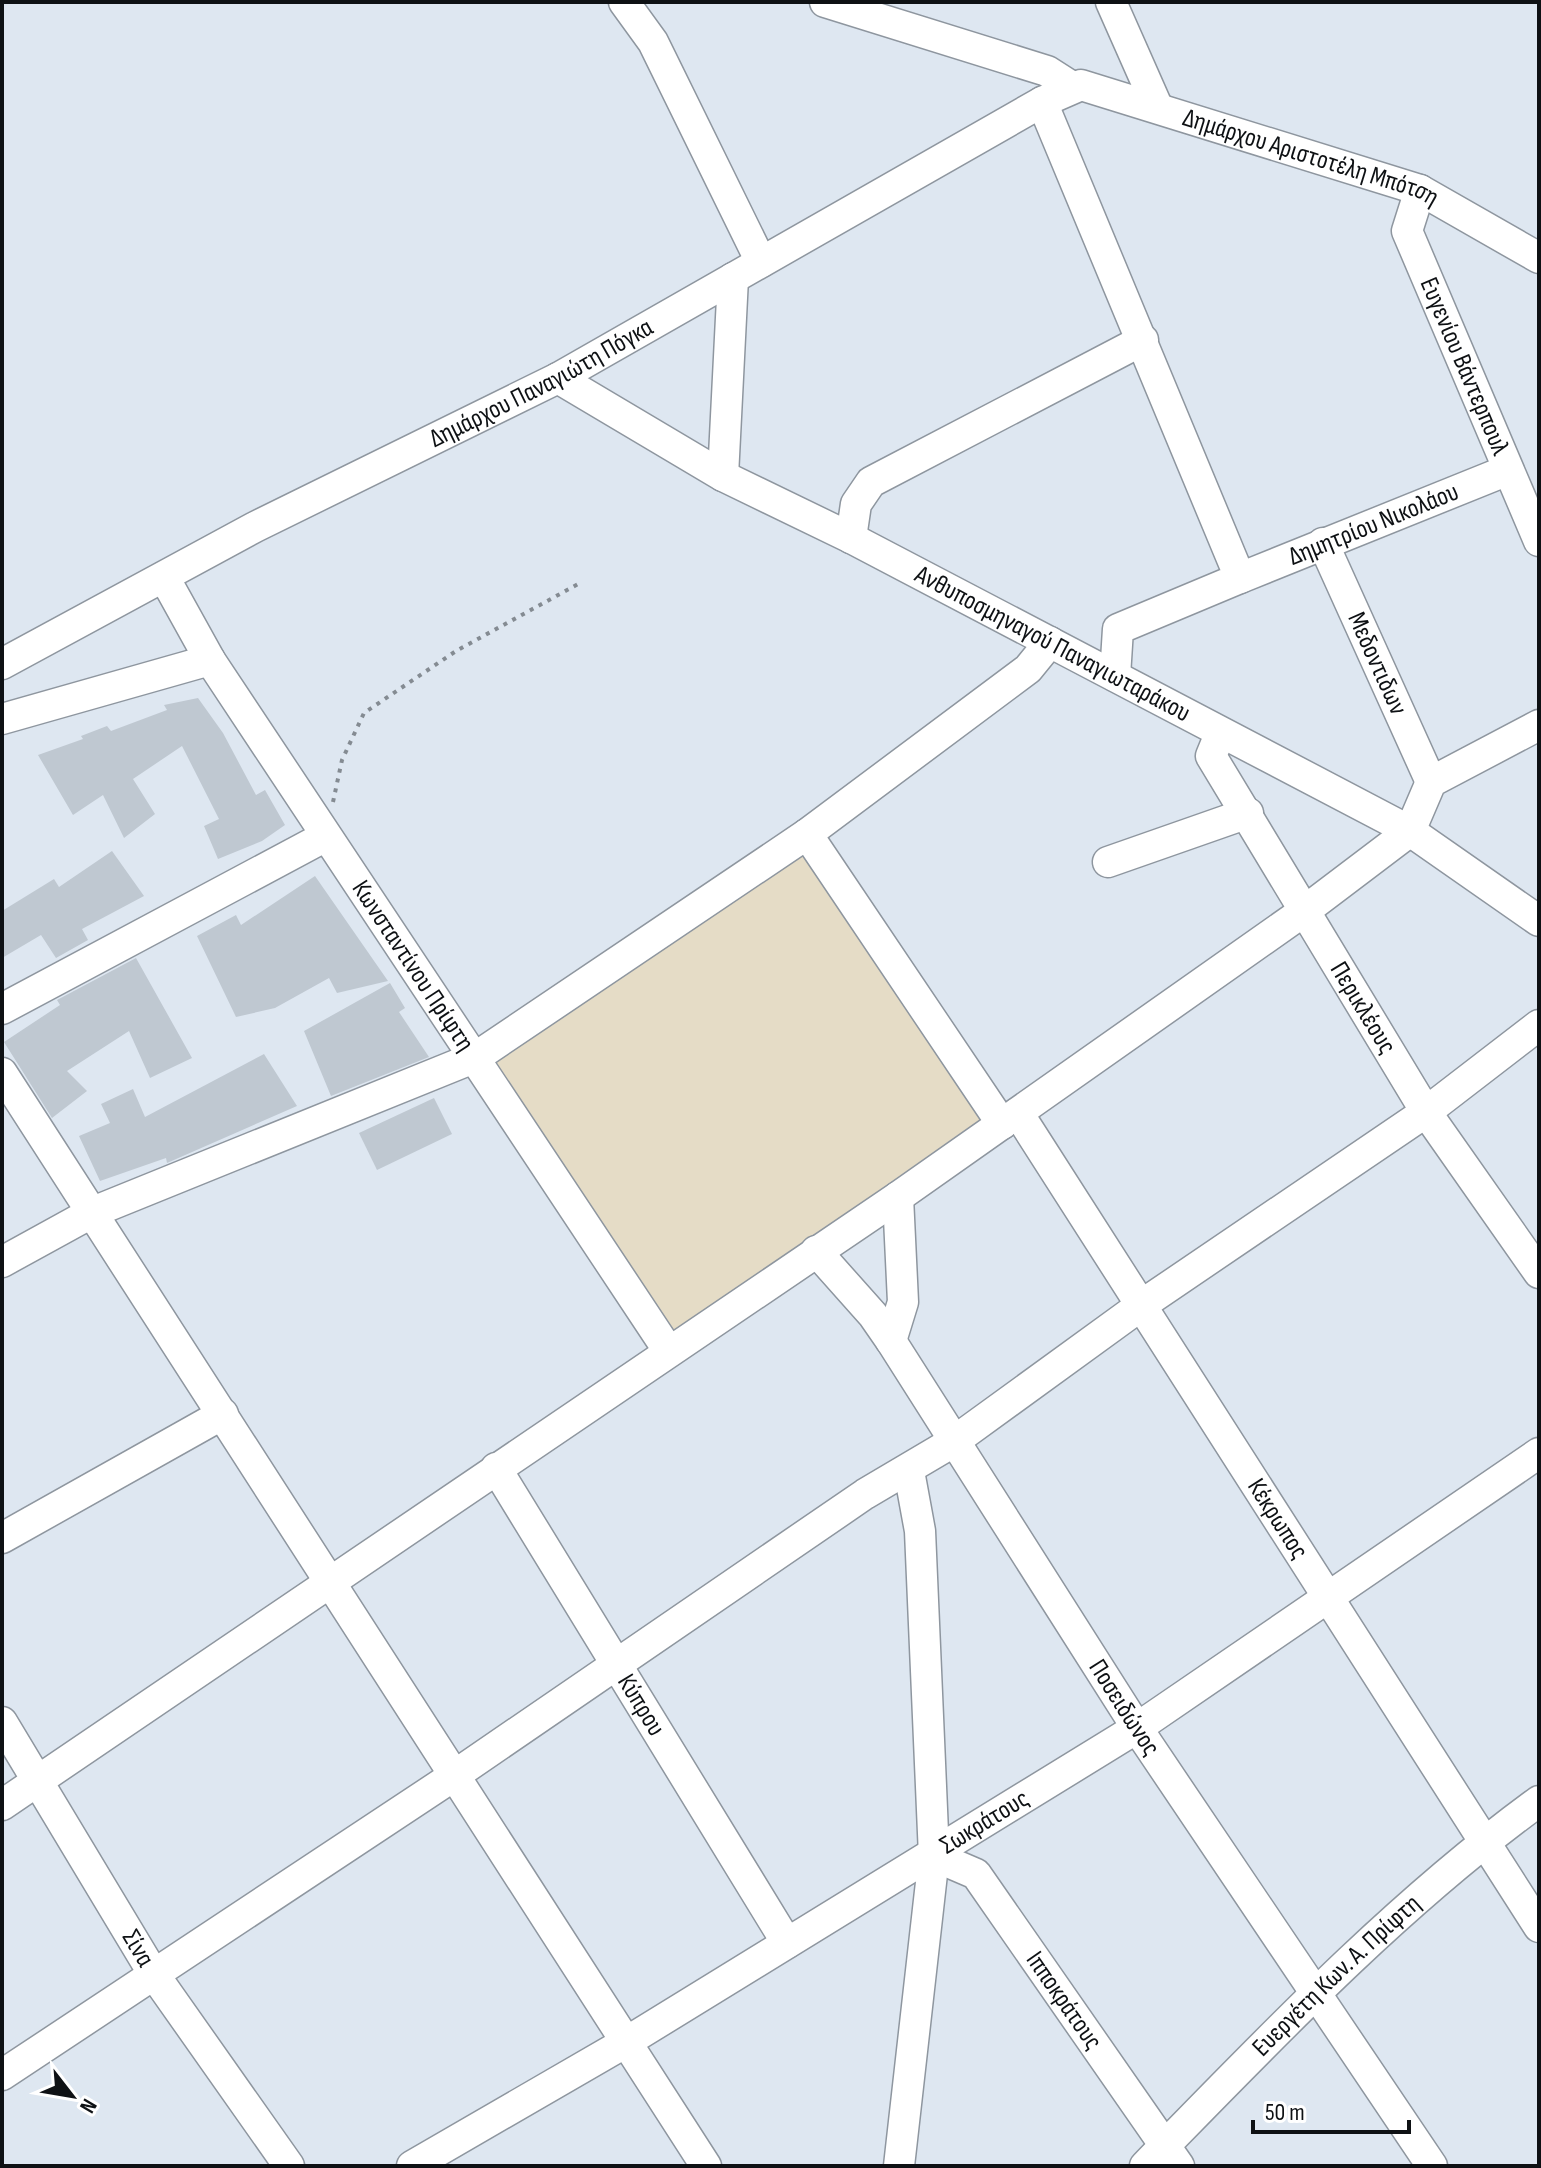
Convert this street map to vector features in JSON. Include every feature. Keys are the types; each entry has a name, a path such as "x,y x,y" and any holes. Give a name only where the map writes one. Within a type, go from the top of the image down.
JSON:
{"street":[{"path":"624,2 653,42 761,262"},
{"path":"825,2 1047,71 1072,87"},
{"path":"1111,2 1157,106"},
{"name":"Δημάρχου Αριστοτέλη Μπότση","path":"1072,87 1090,86 1420,190 1470,215 1539,258"},
{"name":"Δημάρχου Παναγιώτη Πόγκα","path":"2,664 255,527 558,378 1072,87"},
{"path":"1042,102 1240,578"},
{"name":"Ευγενίου Βάντερπουλ","path":"1420,190 1407,231 1539,541"},
{"path":"723,476 733,278"},
{"path":"851,538 856,504 871,482 1143,340"},
{"name":"Ανθυποσμηναγού Παναγιωταράκου","path":"558,378 723,476 851,538 1410,831 1539,921"},
{"name":"Δημητρίου Νικολάου","path":"1115,676 1118,629 1508,470"},
{"name":"Μεδοντιδων","path":"1323,543 1431,782"},
{"name":"Κωνσταντίνου Πρίφτη","path":"164,577 210,660 668,1350"},
{"path":"2,1262 93,1212 476,1057 807,834 1028,669 1050,642"},
{"path":"2,719 210,660"},
{"path":"2,1805 668,1350 898,1197 1307,909 1410,831 1431,782 1539,725"},
{"name":"Περικλέους","path":"1220,734 1211,756 1307,909 1426,1112 1539,1273"},
{"path":"1108,862 1248,813"},
{"name":"Κέκρωπος","path":"807,834 1143,1304 1325,1598 1539,1927"},
{"path":"2,1009 326,836"},
{"path":"2,2075 455,1775 865,1494 909,1471 953,1442 1143,1304 1426,1112 1539,1025"},
{"path":"2,1073 706,2166"},
{"path":"891,1341 903,1302 898,1197"},
{"name":"Ποσειδώνος","path":"816,1251 873,1315 891,1341 1137,1728 1432,2166"},
{"path":"2,1538 223,1414"},
{"name":"Σωκράτους","path":"412,2166 628,2041 934,1856 1137,1728 1539,1453"},
{"name":"Κύπρου","path":"496,1468 787,1943"},
{"path":"899,2166 934,1856 920,1531 909,1471"},
{"name":"Σίνα","path":"2,1722 153,1973 289,2166"},
{"name":"Ευεργέτη Κων. Α. Πρίφτη","path":"1163,2159 1318,1993 1483,1842 1539,1801"},
{"name":"Ιπποκράτους","path":"934,1856 976,1874 1163,2159"}],"path":[{"path":"326,836 342,760 364,713 456,651 580,583"}],"shaded area":[{"path":"809,847 998,1123 673,1352 478,1064"}],"building":[{"path":"198,698 223,733 256,795 265,790 285,825 262,841 218,859 204,826 219,819 182,746 133,779 155,814 124,838 103,795 73,815 38,755 83,739 81,736 107,726 111,731 167,710 164,705"},
{"path":"112,851 144,896 82,929 88,940 56,958 41,935 2,958 2,911 54,879 59,887"},
{"path":"315,876 388,981 337,993 329,978 275,1008 236,1017 197,936 236,915 241,925"},
{"path":"136,958 192,1058 150,1078 129,1031 67,1071 87,1091 52,1118 4,1042 60,1005 57,1000"},
{"path":"390,983 405,1008 399,1012 429,1057 331,1096 304,1031"},
{"path":"264,1054 297,1106 167,1163 166,1158 100,1181 79,1136 110,1123 101,1104 133,1089 145,1117"},
{"path":"434,1098 452,1134 377,1170 359,1133"}]}
